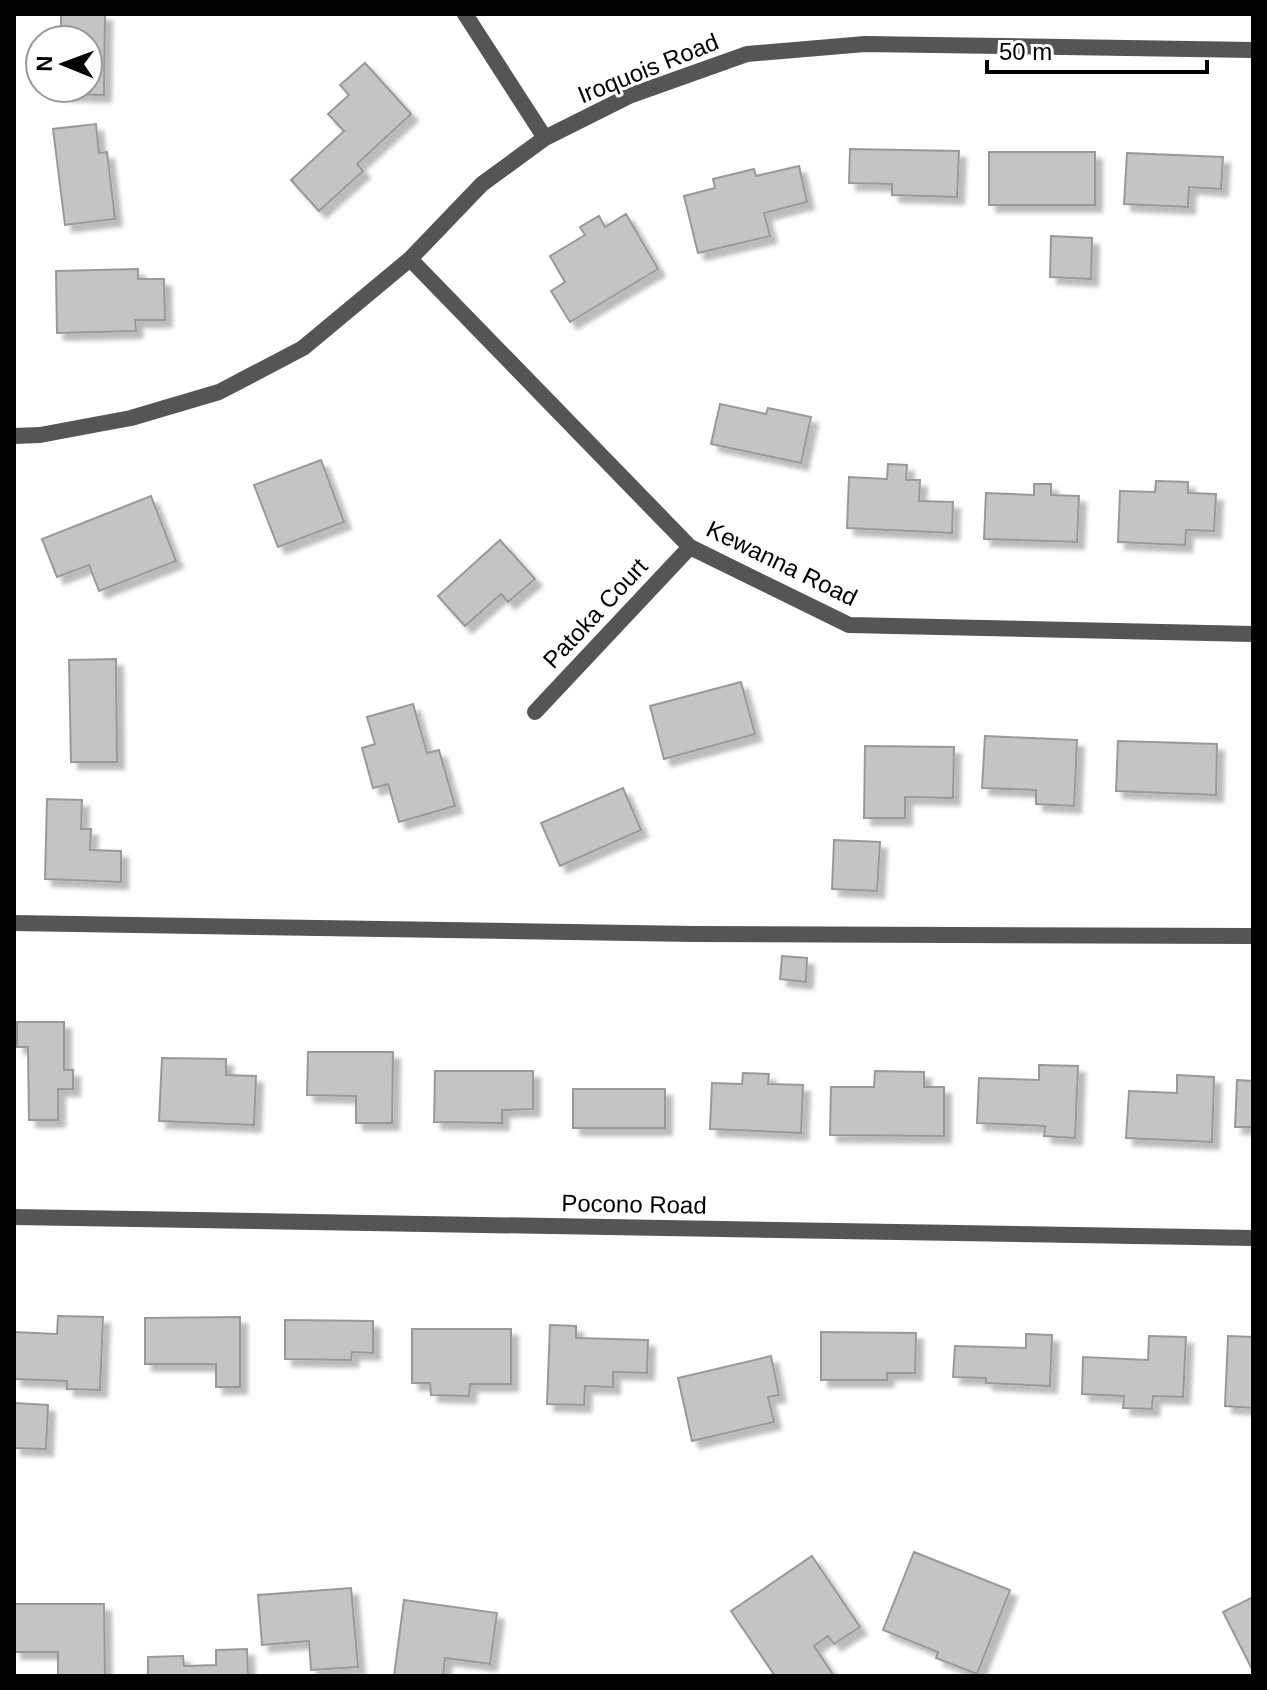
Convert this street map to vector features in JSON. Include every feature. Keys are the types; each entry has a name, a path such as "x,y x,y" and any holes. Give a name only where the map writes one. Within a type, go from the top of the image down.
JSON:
{"street":[{"path":"465,14 545,138"},
{"name":"Iroquois Road","path":"14,436 40,435 131,418 219,392 303,348 410,259 482,184 545,138 629,96 747,54 865,44 1253,50"},
{"name":"Kewanna Road","path":"410,259 690,547 849,625 1253,634"},
{"name":"Patoka Court","path":"535,712 690,547"},
{"path":"14,923 694,934 1253,936"},
{"name":"Pocono Road","path":"14,1217 1253,1238"}],"building":[{"path":"61,14 105,14 104,95 104,24 61,24"},
{"path":"365,63 411,114 357,164 363,171 319,211 291,180 344,131 328,114 349,95 340,85"},
{"path":"96,124 99,153 107,152 115,219 65,225 53,129"},
{"path":"850,149 959,151 957,197 892,195 892,184 849,183"},
{"path":"989,152 1095,152 1095,205 989,205"},
{"path":"1127,153 1223,157 1221,189 1189,187 1188,207 1124,204"},
{"path":"799,166 807,202 764,213 770,236 698,253 684,196 715,188 713,179 754,169 756,176"},
{"path":"626,214 658,269 570,322 551,291 565,282 550,256 585,235 580,227 599,216 605,227"},
{"path":"1051,236 1092,238 1091,279 1050,277"},
{"path":"138,269 138,279 164,279 165,320 135,320 136,331 57,333 56,271"},
{"path":"720,404 766,414 768,408 811,417 801,463 711,444"},
{"path":"321,460 344,522 278,547 254,485"},
{"path":"888,464 907,465 906,480 920,480 919,501 953,502 952,533 847,528 849,477 887,479"},
{"path":"1156,481 1188,482 1188,493 1216,494 1214,531 1186,530 1185,545 1118,542 1120,491 1155,492"},
{"path":"1034,484 1051,484 1051,495 1079,496 1077,542 984,539 986,493 1034,495"},
{"path":"151,496 176,561 99,591 89,565 57,577 42,539"},
{"path":"500,540 535,579 508,602 501,594 465,626 438,596"},
{"path":"116,659 117,762 71,762 69,660"},
{"path":"741,682 755,734 664,759 650,706"},
{"path":"413,704 427,753 439,750 455,806 399,822 388,784 373,788 362,748 375,744 367,717"},
{"path":"985,736 1077,740 1074,806 1036,804 1036,790 982,788"},
{"path":"1118,741 1217,744 1216,795 1116,791"},
{"path":"865,746 954,747 953,798 905,797 905,818 864,818"},
{"path":"623,788 641,830 560,866 541,823"},
{"path":"47,799 82,800 81,829 91,829 90,850 121,851 121,882 45,879"},
{"path":"834,840 880,842 877,891 832,889"},
{"path":"782,956 807,958 806,982 780,979"},
{"path":"17,1022 64,1022 64,1070 73,1070 73,1089 58,1089 58,1120 29,1120 28,1047 17,1047"},
{"path":"308,1052 393,1052 392,1123 356,1123 356,1096 307,1095"},
{"path":"162,1058 226,1059 226,1075 256,1076 254,1125 159,1121"},
{"path":"1039,1065 1078,1066 1075,1138 1044,1136 1045,1126 977,1123 979,1078 1039,1080"},
{"path":"435,1071 533,1071 533,1109 502,1110 502,1123 434,1122"},
{"path":"875,1071 924,1072 924,1087 944,1087 944,1136 830,1135 831,1087 874,1087"},
{"path":"743,1073 769,1074 768,1084 803,1085 801,1133 710,1129 712,1083 742,1084"},
{"path":"1177,1075 1214,1077 1212,1142 1126,1138 1129,1091 1177,1093"},
{"path":"1237,1080 1253,1081 1253,1127 1235,1127"},
{"path":"573,1089 665,1089 665,1128 573,1128"},
{"path":"58,1316 103,1317 100,1390 67,1389 67,1381 14,1379 14,1332 57,1334"},
{"path":"240,1317 240,1387 216,1387 216,1364 145,1364 145,1318"},
{"path":"285,1320 373,1321 373,1353 352,1352 351,1360 285,1359"},
{"path":"550,1325 576,1326 576,1338 648,1340 647,1373 613,1372 613,1387 585,1386 584,1405 547,1404"},
{"path":"412,1329 511,1329 511,1384 470,1384 469,1396 431,1395 430,1383 412,1383"},
{"path":"821,1332 916,1333 915,1373 887,1373 887,1380 821,1380"},
{"path":"1026,1334 1052,1335 1050,1386 986,1383 986,1378 953,1377 955,1346 1026,1348"},
{"path":"1149,1336 1186,1337 1183,1397 1153,1396 1152,1409 1123,1408 1124,1396 1082,1394 1083,1357 1148,1360"},
{"path":"1228,1336 1253,1337 1253,1408 1225,1406"},
{"path":"771,1356 779,1395 768,1397 774,1422 692,1441 678,1378"},
{"path":"14,1403 48,1405 46,1449 14,1448"},
{"path":"914,1552 1010,1590 977,1674 936,1658 938,1652 883,1630"},
{"path":"812,1556 860,1627 834,1644 828,1636 814,1646 834,1676 775,1676 731,1611"},
{"path":"351,1588 358,1667 311,1670 309,1641 262,1645 258,1595"},
{"path":"1253,1597 1253,1671 1223,1612"},
{"path":"404,1600 497,1613 490,1664 445,1658 443,1676 394,1676"},
{"path":"14,1604 104,1604 105,1676 58,1676 58,1652 14,1652"},
{"path":"247,1649 248,1676 148,1676 148,1657 183,1656 184,1666 216,1665 216,1650"}]}
